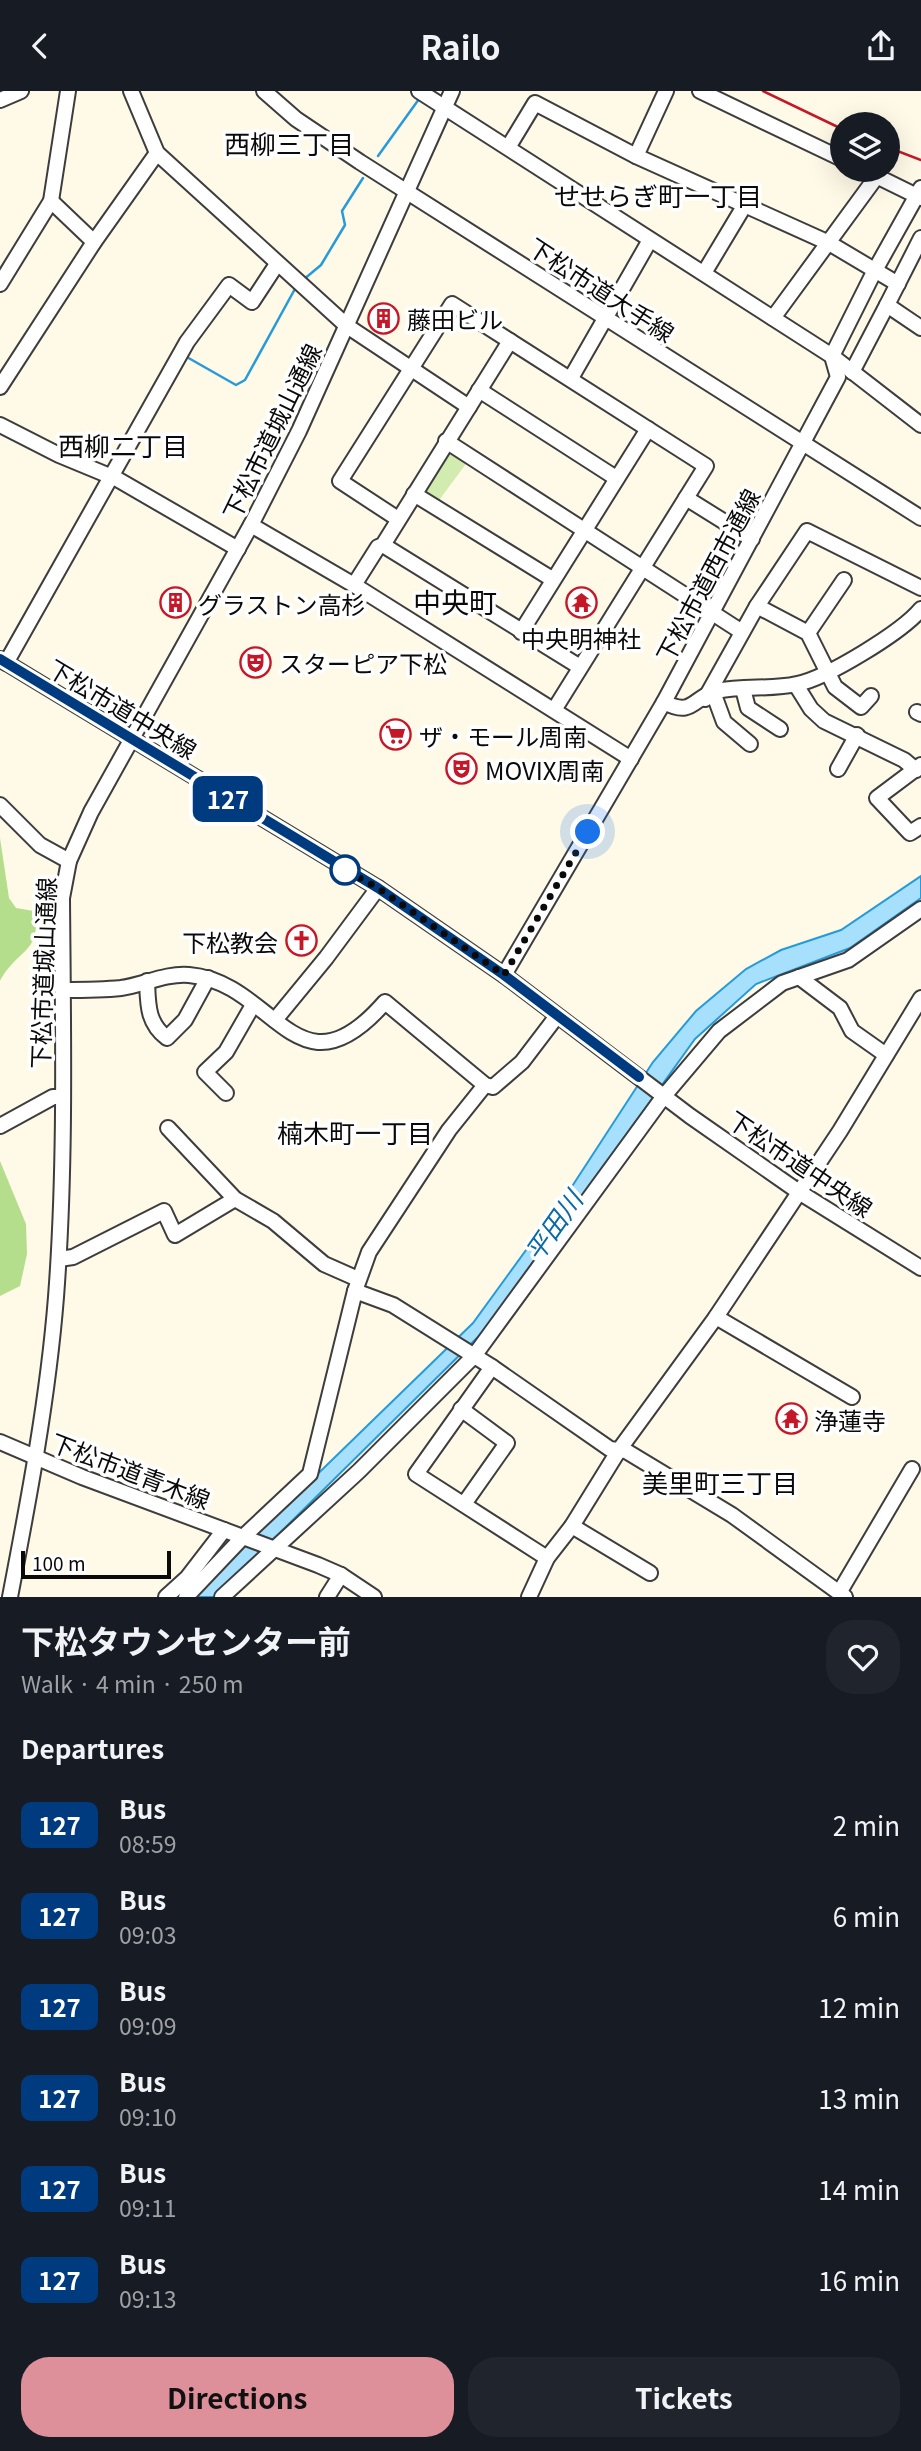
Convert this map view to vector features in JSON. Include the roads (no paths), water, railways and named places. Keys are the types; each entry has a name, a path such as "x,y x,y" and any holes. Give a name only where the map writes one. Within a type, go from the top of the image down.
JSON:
{"street":[{"path":"0,100 21,91"},
{"path":"0,284 51,201 68,91"},
{"path":"131,91 157,153 347,326 469,407"},
{"name":"下松市道大手線","path":"264,91 296,119 603,319 921,518"},
{"path":"419,91 509,146 832,356 920,421"},
{"name":"下松市道城山通線","path":"35,1458 59,1259 62,898 69,861 130,740 238,549 299,431 452,91"},
{"path":"636,156 666,91"},
{"path":"700,91 830,153"},
{"path":"509,146 535,103 636,156 746,203 829,243 898,284"},
{"path":"0,387 94,242 157,153"},
{"path":"773,318 829,243 866,182"},
{"path":"892,182 919,194"},
{"name":"下松市道西市通線","path":"504,975 664,702 804,443 838,377 832,356 874,272 919,194"},
{"path":"51,201 94,242"},
{"path":"704,273 746,203"},
{"path":"852,372 898,284 915,265 921,238"},
{"path":"570,378 650,240"},
{"path":"3,661 187,342 229,285 253,302 278,264"},
{"path":"398,519 340,481 452,304 706,466 554,710"},
{"path":"887,305 921,328"},
{"path":"354,585 378,547 383,545 510,341"},
{"path":"480,390 616,478"},
{"path":"0,425 117,479 238,549"},
{"path":"521,632 648,429"},
{"path":"446,441 742,632"},
{"path":"414,494 552,579"},
{"path":"686,498 752,539"},
{"path":"251,525 354,585 631,759"},
{"path":"709,695 757,606 807,531 921,588"},
{"path":"383,545 580,667"},
{"path":"808,633 844,580"},
{"path":"757,606 808,633 835,687 861,707 871,696"},
{"path":"664,702 686,709 709,695 796,685 827,673 901,627 921,609"},
{"name":"下松市道中央線","path":"3,661 378,888 504,975 661,1094 799,1192 921,1268"},
{"path":"796,685 811,709 824,721 919,768 877,798 910,833 921,826"},
{"path":"743,689 748,708 780,729"},
{"path":"709,695 724,722 750,744"},
{"path":"838,769 857,735"},
{"path":"0,805 40,845 69,861"},
{"path":"275,1020 378,888"},
{"path":"222,1597 472,1355 661,1094 719,1031 782,983 848,960 921,909"},
{"path":"62,990 123,988 187,974 208,978 232,988 300,1038 323,1044 358,1029 385,1002 485,1085 493,1087 522,1062 557,1016"},
{"path":"799,977 840,1008 852,1031 886,1055"},
{"path":"147,981 149,1015 158,1031 167,1038 185,1020 208,978"},
{"path":"529,1597 547,1558 572,1526 619,1450 716,1317 799,1192 921,998"},
{"path":"226,1093 205,1072 226,1052 253,1005"},
{"path":"186,1597 310,1474 357,1285 369,1252 390,1216 449,1130 485,1085"},
{"path":"0,1126 53,1097 62,1097"},
{"path":"168,1128 235,1199 273,1221 324,1264 492,1367 610,1449 619,1450 732,1515 842,1595 912,1469"},
{"path":"59,1259 73,1257 164,1211 176,1235 235,1199"},
{"path":"716,1317 852,1397"},
{"path":"492,1367 416,1474 547,1558"},
{"path":"461,1409 507,1443 464,1504"},
{"name":"下松市道青木線","path":"0,1442 35,1458 274,1549"},
{"path":"10,1597 35,1458"},
{"path":"572,1526 650,1573"},
{"path":"166,1597 187,1578 224,1530"},
{"path":"274,1549 341,1575 374,1597"},
{"path":"327,1597 341,1575"}],"water":[{"name":"平田川","path":"921,876 921,898 850,948 756,984 695,1039 489,1326 215,1597 191,1597 473,1323 569,1191 653,1062 696,1011 746,969 781,950 841,930"}],"waterway":[{"path":"378,156 419,99"},
{"path":"303,280 321,265 345,225 342,211 363,178"},
{"path":"185,356 236,385 245,380 296,287"}],"railway":[{"path":"763,91 830,123"},
{"path":"900,152 921,160"}],"place":[{"name":"藤田ビル","path":"384,318"},
{"name":"グラストン高杉","path":"175,603"},
{"name":"中央明神社","path":"581,603"},
{"name":"スターピア下松","path":"256,662"},
{"name":"ザ・モール周南","path":"396,735"},
{"name":"MOVIX周南","path":"462,769"},
{"name":"下松教会","path":"301,941"},
{"name":"浄蓮寺","path":"791,1419"}],"district":[{"name":"西柳三丁目","path":"289,142"},
{"name":"せせらぎ町一丁目","path":"658,194"},
{"name":"西柳二丁目","path":"123,444"},
{"name":"中央町","path":"455,601"},
{"name":"楠木町一丁目","path":"355,1131"},
{"name":"美里町三丁目","path":"720,1481"}]}
